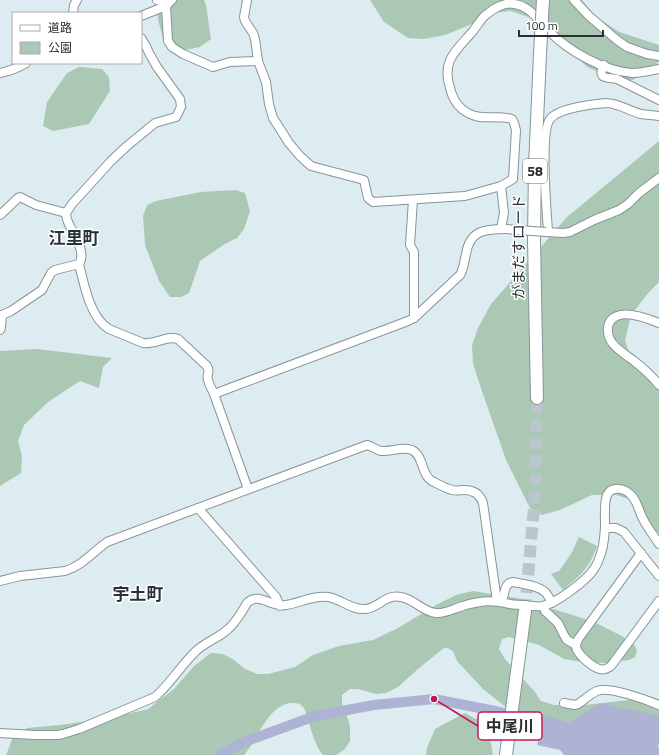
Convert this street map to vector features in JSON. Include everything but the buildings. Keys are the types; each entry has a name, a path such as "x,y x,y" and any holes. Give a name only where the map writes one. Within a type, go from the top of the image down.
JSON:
{"highway":[{"name":"がまだすロード","path":"537,398 534,240 535,166 543,0"},
{"path":"506,755 525,611"}],"street":[{"path":"73,12 74,5 77,0"},
{"path":"157,0 169,3"},
{"path":"247,0 244,17 255,39 258,61 266,82 269,104 273,118 289,143 311,166 364,180 368,198 373,202 465,196 501,186 513,179 516,130 512,119 505,117 479,117 463,109 456,102 447,80 447,71 453,54 486,14 498,6 513,3 521,5 531,11 546,29 562,43 584,57 604,66 632,73 649,72 659,69"},
{"path":"574,0 588,16 627,47 646,54 659,56"},
{"path":"142,16 169,3"},
{"path":"169,3 168,41 172,47 183,54 213,67 230,62 258,61"},
{"path":"142,40 157,67 180,99 181,107 176,117 155,123 111,161 72,204 66,213 67,221 77,239 82,256 79,264 85,291 94,312 104,326 143,343 149,344 170,338 178,339 208,366 209,370 207,377 248,489"},
{"path":"0,73 10,71 24,64"},
{"path":"604,66 601,72 603,77 617,79 659,100"},
{"path":"547,232 545,139 547,124 551,117 560,112 574,108 606,103 617,105 641,114 659,116"},
{"path":"214,394 414,318 460,275 464,266 468,245 477,233 486,230 570,232 619,210 659,178"},
{"path":"501,186 504,213 503,230"},
{"path":"0,215 20,197 36,205 66,213"},
{"path":"413,200 410,245 414,252 414,318"},
{"path":"0,330 1,315 11,311 42,290 51,273 55,270 79,264"},
{"path":"659,323 648,318 623,314 610,321 608,329 610,340 616,348 634,361 659,385"},
{"path":"0,581 20,576 65,571 86,560 107,542 365,445 382,451 410,449 417,454 430,480 455,490 471,490 476,492 482,498 499,601"},
{"path":"0,733 63,734 79,729 155,696 198,649 226,631 235,623 247,603 254,598 280,606 311,598 324,597 333,598 351,607 365,609 370,608 387,598 397,596 408,598 429,612 436,613 482,602 499,601 510,604 536,606 548,604 568,593 594,570 603,547 606,499 611,490 620,489 630,494 637,504 642,518 659,544"},
{"path":"198,508 276,597 280,606"},
{"path":"605,528 616,528 624,532 659,576"},
{"path":"641,553 581,634 576,645 578,653 598,669 604,670 611,666 659,601"},
{"path":"499,601 503,598 507,585 510,582 541,589 547,595 548,604 545,611 560,626 564,637 576,645"},
{"path":"564,703 575,705 596,691 606,690 642,698 659,705"}],"green space":[{"path":"158,0 204,0 211,39 200,47 181,51 165,45 160,29 157,10"},
{"path":"370,0 582,0 595,16 619,32 659,45 659,62 633,80 621,80 603,74 587,67 562,42 534,19 511,11 494,13 477,22 445,35 424,39 408,38 384,22"},
{"path":"79,67 102,69 109,77 110,91 89,124 53,131 43,126 47,102 67,73"},
{"path":"659,141 659,282 631,315 625,341 634,366 659,389 659,533 652,529 629,499 616,495 592,495 560,510 542,515 530,508 506,460 473,364 472,345 478,328 491,304 567,217"},
{"path":"236,190 245,193 250,211 244,229 237,238 223,245 200,261 189,293 181,297 170,297 159,281 145,245 143,216 147,205 156,201 201,192"},
{"path":"37,349 112,358 103,367 99,388 80,381 48,402 24,425 18,441 22,456 21,473 0,486 0,351"},
{"path":"579,537 597,546 584,571 563,590 551,574 559,571 571,554"},
{"path":"473,591 517,598 592,621 622,636 635,646 637,651 635,657 629,660 605,663 564,659 539,645 509,637 502,639 499,649 505,659 535,692 541,701 554,705 576,706 629,700 651,699 659,701 659,745 640,740 604,755 585,755 562,745 528,725 483,689 457,661 453,651 448,648 444,648 398,687 386,693 376,694 358,689 350,689 342,695 342,703 350,725 350,741 344,750 336,755 323,755 314,739 304,708 300,704 291,703 283,705 269,717 244,755 6,755 13,737 27,728 110,718 148,709 174,689 194,666 211,653 223,654 234,660 245,669 257,674 268,674 295,667 313,655 339,646 373,640 398,628 456,595"},
{"path":"465,713 478,720 490,738 493,755 426,755 427,748 435,729"}],"water":[{"path":"601,703 659,716 659,755 564,755 560,750 537,745 545,715 569,723"}],"waterway":[{"path":"220,755 244,742 315,716 374,705 434,699 500,712 542,729 554,732"}],"tunnel":[{"path":"525,611 535,496 537,398"}],"place":[{"name":"中尾川","path":"434,699"}],"district":[{"name":"江里町","path":"74,238"},
{"name":"宇土町","path":"138,594"}]}
